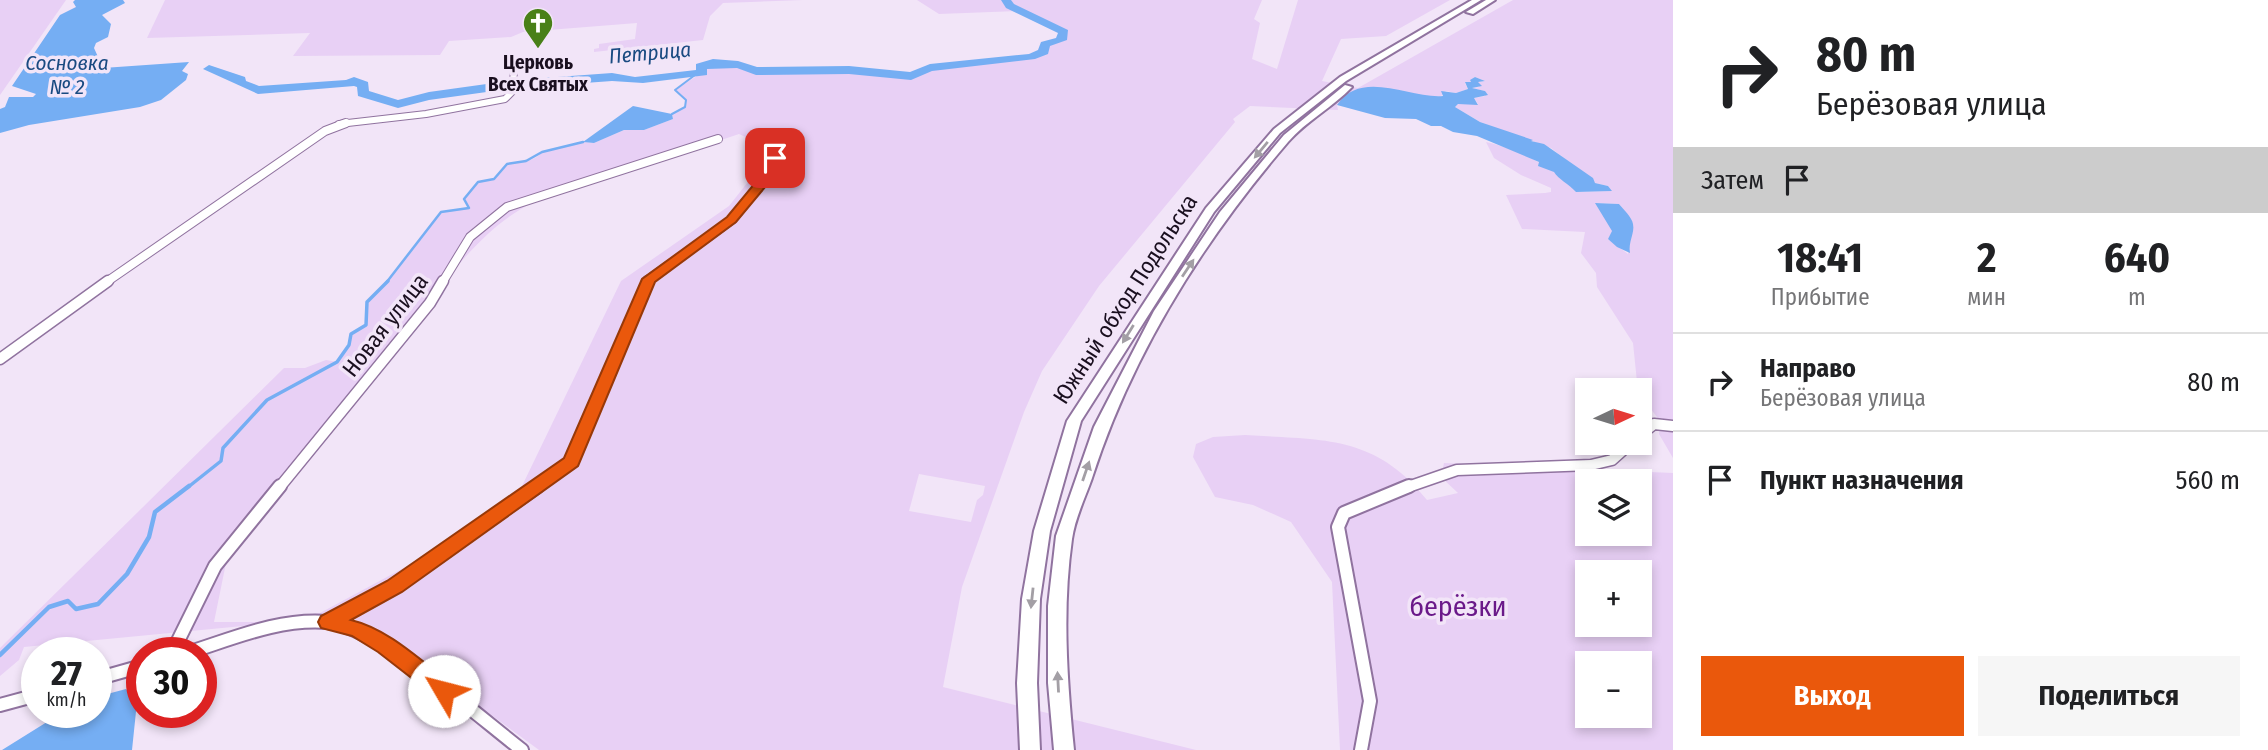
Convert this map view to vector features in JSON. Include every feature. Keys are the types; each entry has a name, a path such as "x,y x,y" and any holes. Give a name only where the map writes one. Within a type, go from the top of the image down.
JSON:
{"main road":[{"name":"Южный обход Подольска","path":"1030,750 1027,683 1031,599 1042,531 1074,421 1210,210 1277,131 1343,79 1477,0"},
{"name":"Южный обход Подольска","path":"1064,750 1058,683 1057,619 1064,536 1107,416 1160,311 1224,214 1287,137 1352,83 1491,0"}],"street":[{"path":"0,359 203,213 326,131 342,123 490,104 505,99 512,92 515,61"},
{"name":"Новая улица","path":"180,637 215,566 430,303 470,237 507,207 718,139"},
{"path":"329,622 394,586 572,462 649,279 732,219 761,184 775,158"},
{"path":"1652,426 1673,426"},
{"path":"1361,750 1370,701 1338,527 1344,513 1411,485 1457,470 1591,464 1612,460 1618,455"},
{"path":"217,644 266,628 300,622 329,622 358,630 385,646 522,750"},
{"path":"0,705 21,699"}],"green space":[{"path":"0,0 66,0 0,95"},
{"path":"165,0 803,0 723,3 710,16 703,40 594,52 594,49 599,48 599,44 635,39 637,23 449,41 440,55 293,56 310,33 147,38"},
{"path":"917,0 1262,0 1254,19 1260,23 1252,59 1277,69 1298,0 1450,0 1386,36 1341,39 1322,81 1358,88 1513,0 1673,0 1673,458 1659,434 1660,421 1652,410 1652,378 1637,378 1633,343 1597,287 1596,273 1581,253 1585,232 1522,229 1506,195 1545,193 1551,192 1551,188 1521,175 1494,158 1486,142 1510,149 1548,168 1576,192 1611,191 1608,186 1595,183 1551,148 1480,122 1455,107 1458,104 1478,104 1474,98 1485,96 1485,91 1472,88 1479,87 1477,82 1485,81 1475,77 1471,80 1473,82 1465,83 1468,89 1456,93 1446,91 1440,97 1423,97 1379,89 1337,105 1338,110 1250,106 1233,119 1235,122 1099,286 1042,371 1024,412 962,587 943,687 1196,750 539,750 380,633 349,616 112,639 21,637 19,660 0,676 0,648 284,368 305,368 326,360 337,362 349,345 351,334 366,325 367,302 382,289 441,212 469,208 464,199 478,182 494,179 507,164 531,160 542,152 583,142 594,143 624,130 644,130 673,119 672,114 685,107 686,100 675,90 703,72 700,67 713,63 738,65 756,71 849,70 911,76 930,68 1031,57 1044,52 1045,44 1061,40 1064,32 1021,11 939,14","holes":["739,134 767,147 766,159 729,206 621,281 522,486 413,563 320,613 256,622 214,622 226,563 431,311 444,293 437,293 478,243 502,222 528,205","1597,203 1619,204 1629,218 1632,228 1628,254 1608,239 1613,232","919,474 985,486 983,495 977,500 971,522 909,511"]},
{"name":"берёзки","path":"1245,435 1323,440 1345,445 1367,452 1387,463 1407,478 1427,500 1458,493 1441,477 1444,463 1581,469 1575,469 1575,546 1652,546 1652,472 1673,473 1673,750 1340,750 1332,582 1291,522 1253,505 1215,497 1193,457 1196,444 1213,437"}],"water":[{"name":"Сосновка № 2","path":"123,0 125,3 102,15 111,24 108,37 96,43 94,48 103,68 189,62 182,71 188,74 186,80 161,100 140,107 29,125 0,133 0,109 5,107 9,97 33,97 36,94 12,86 60,15 76,7 73,2"},
{"path":"1475,77 1485,81 1478,82 1482,86 1472,88 1485,91 1488,95 1474,98 1478,105 1458,104 1455,107 1480,122 1544,144 1593,178 1595,183 1608,186 1612,191 1576,192 1554,172 1538,166 1539,162 1477,136 1453,132 1441,126 1431,126 1416,119 1385,118 1337,105 1347,94 1359,88 1387,88 1443,96 1441,91 1456,93 1468,89 1465,82 1471,82"},
{"path":"633,106 672,114 673,119 644,130 624,130 594,143 583,142"},
{"path":"1595,203 1619,204 1629,216 1633,227 1630,253 1608,239 1612,231"},
{"path":"126,689 126,728 134,728 132,750 2,750 37,728 112,728 112,693"}],"waterway":[{"name":"Петрица","path":"209,69 241,80 237,82 258,90 348,84 354,81 364,85 362,93 398,104 429,96 516,84 612,77 635,80 696,74 703,72 700,67 713,63 738,65 756,71 849,70 911,76 930,68 1031,57 1044,52 1045,44 1061,40 1064,32 1010,6 1006,0"},
{"path":"672,114 685,107 686,100 675,90 695,75"},
{"path":"386,283 441,212 469,208 464,199 478,182 494,179 507,164 526,161 542,152 583,142"},
{"path":"187,488 221,461 223,448 267,400 337,362 349,345 351,334 366,325 367,302 386,283"},
{"path":"0,655 49,607 68,601 76,609 98,604 127,574 149,537 155,512 189,486"}],"place":[{"name":"Церковь Всех Святых","path":"538,50"}],"route":[{"path":"444,691 385,646 358,630 329,622 394,586 572,462 649,279 732,219 761,184 775,158"}]}
